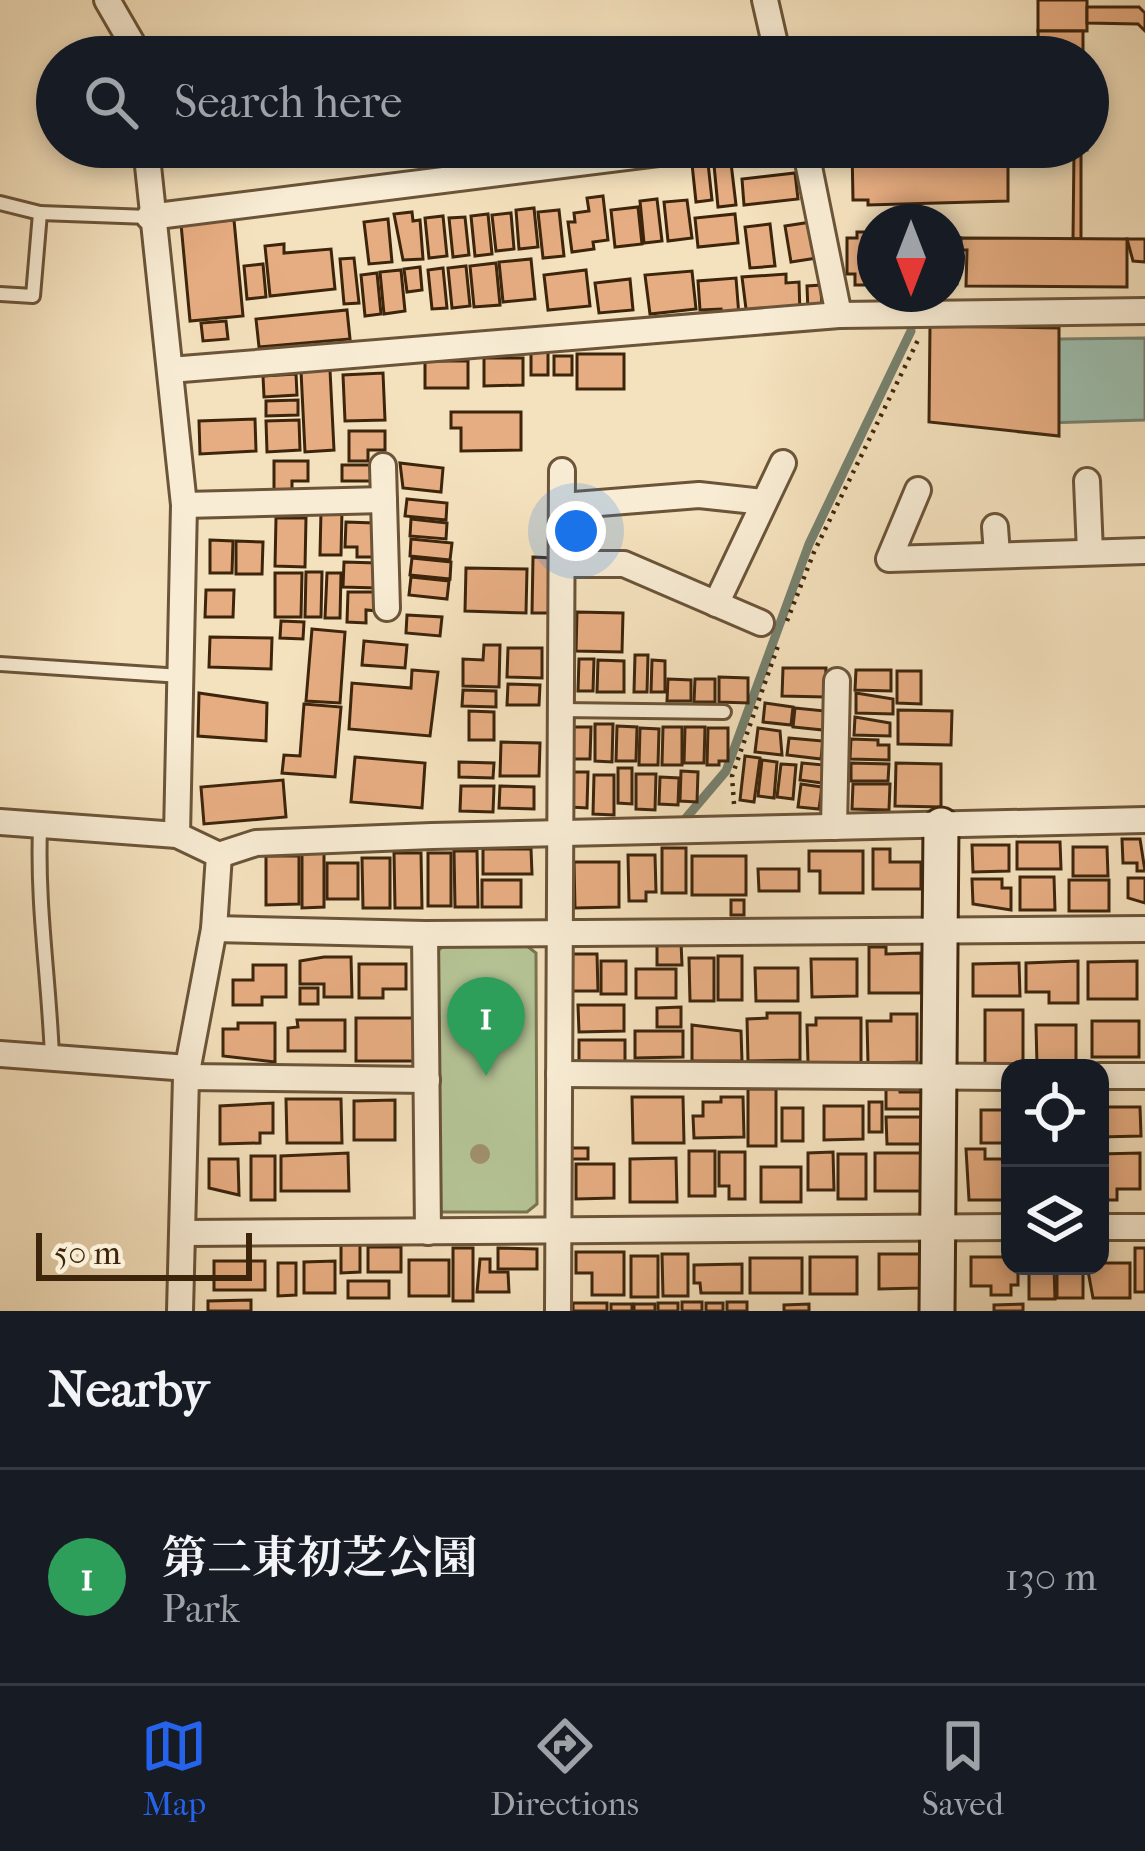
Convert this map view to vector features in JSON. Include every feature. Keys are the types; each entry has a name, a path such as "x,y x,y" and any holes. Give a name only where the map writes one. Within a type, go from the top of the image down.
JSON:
{"street":[{"path":"107,0 128,36"},
{"path":"765,0 773,36"},
{"path":"147,168 184,505 177,835"},
{"path":"149,217 539,168"},
{"path":"809,168 839,315"},
{"path":"965,311 1145,311"},
{"path":"170,370 908,312"},
{"path":"716,604 783,463"},
{"path":"383,466 387,608"},
{"path":"558,1311 562,471"},
{"path":"1087,482 1090,552"},
{"path":"918,490 889,559 1145,551"},
{"path":"562,506 699,495 764,502"},
{"path":"184,505 384,500"},
{"path":"883,505 907,517"},
{"path":"995,527 997,555"},
{"path":"562,564 624,564 761,623"},
{"path":"834,827 837,681"},
{"path":"0,822 40,829 177,835 219,855 256,843 1145,820"},
{"path":"937,1311 941,825"},
{"path":"180,1311 187,1072 214,929 219,855"},
{"path":"214,929 425,934 1145,928"},
{"path":"425,934 428,1232"},
{"path":"0,1054 187,1072 427,1080"},
{"path":"559,1074 1001,1077"},
{"path":"1109,1076 1145,1076"},
{"path":"184,1234 1001,1227"},
{"path":"1109,1227 1145,1227"}],"lane":[{"path":"0,203 40,213 149,217"},
{"path":"0,294 33,296 40,213"},
{"path":"0,664 182,676"},
{"path":"561,710 724,712"},
{"path":"40,829 38,897 48,962 52,1058"}],"path":[{"path":"735,830 732,776 783,632 814,552 931,312"}],"green space":[{"path":"443,946 527,946 536,953 537,1204 527,1212 442,1212 436,1204 436,953"}],"shaded area":[{"path":"1145,338 1145,420 1045,423 970,340"}],"building":[{"path":"1038,0 1087,0 1087,31 1038,31"},
{"path":"1087,7 1139,7 1145,13 1145,31 1138,24 1087,23"},
{"path":"1038,31 1083,31 1083,36 1038,36"},
{"path":"692,168 709,168 712,200 696,202"},
{"path":"714,168 732,168 736,205 718,207"},
{"path":"852,168 1008,168 1008,201 868,204 868,200 853,200"},
{"path":"1074,168 1081,168 1081,239 1073,239"},
{"path":"795,173 798,199 744,205 742,179"},
{"path":"603,196 608,240 593,242 594,249 572,252 568,222 575,222 574,213 589,211 587,198"},
{"path":"657,199 662,241 644,243 640,201"},
{"path":"687,200 692,238 668,241 664,202"},
{"path":"638,207 642,244 615,247 611,210"},
{"path":"534,208 538,247 519,249 516,210"},
{"path":"559,210 564,256 543,258 538,212"},
{"path":"412,212 413,221 420,220 423,259 403,260 394,214"},
{"path":"511,213 514,249 496,251 492,215"},
{"path":"488,214 492,254 475,256 471,216"},
{"path":"735,214 738,243 698,247 695,218"},
{"path":"443,216 447,256 429,258 425,218"},
{"path":"465,217 469,255 453,257 449,218"},
{"path":"388,219 392,262 369,264 364,222"},
{"path":"234,220 243,316 190,321 181,224"},
{"path":"811,222 817,258 791,262 785,226"},
{"path":"770,224 775,266 750,268 745,227"},
{"path":"847,238 857,238 857,285 855,274 847,274"},
{"path":"965,238 1127,239 1127,287 966,286"},
{"path":"1127,239 1145,239 1145,262 1133,261"},
{"path":"284,244 284,253 331,249 335,289 270,296 265,246"},
{"path":"354,258 359,303 344,304 340,259"},
{"path":"531,259 535,299 503,302 499,262"},
{"path":"496,263 500,305 474,307 470,266"},
{"path":"263,264 266,297 247,299 244,266"},
{"path":"466,266 470,306 452,308 448,268"},
{"path":"420,267 422,290 407,292 404,269"},
{"path":"443,268 447,308 432,309 428,270"},
{"path":"401,270 405,311 384,314 380,272"},
{"path":"586,270 590,306 548,310 544,275"},
{"path":"692,271 696,309 650,314 645,275"},
{"path":"377,273 381,314 365,316 361,275"},
{"path":"786,274 786,283 799,282 800,314 747,317 742,277"},
{"path":"736,278 739,316 721,317 721,309 700,310 698,281"},
{"path":"630,279 633,310 599,313 595,283"},
{"path":"821,285 822,311 808,311 807,286"},
{"path":"347,310 350,339 259,347 256,319"},
{"path":"226,321 228,339 203,341 201,323"},
{"path":"930,326 1059,328 1059,436 929,422"},
{"path":"531,352 548,352 548,375 531,375"},
{"path":"577,354 624,354 624,389 577,389"},
{"path":"554,356 572,356 572,375 554,375"},
{"path":"484,358 523,358 523,385 484,386"},
{"path":"425,361 468,361 468,388 425,388"},
{"path":"330,370 334,450 305,452 301,371"},
{"path":"383,373 385,420 345,421 343,375"},
{"path":"296,374 297,395 264,397 263,376"},
{"path":"298,400 298,415 266,416 266,401"},
{"path":"451,412 521,412 521,450 461,451 461,428 451,428"},
{"path":"255,419 256,451 200,454 199,421"},
{"path":"299,420 300,450 267,452 266,421"},
{"path":"349,431 385,431 385,450 368,450 368,461 349,461"},
{"path":"274,461 308,461 308,481 292,481 292,491 274,491"},
{"path":"400,463 443,468 441,492 403,488"},
{"path":"342,465 375,465 375,481 342,481"},
{"path":"407,499 447,503 446,520 405,516"},
{"path":"321,511 342,511 341,555 320,555"},
{"path":"276,518 306,518 305,567 275,566"},
{"path":"411,519 447,523 446,539 410,536"},
{"path":"346,522 374,523 374,557 357,557 357,547 345,547"},
{"path":"411,539 452,543 450,560 410,556"},
{"path":"210,540 233,541 232,573 210,573"},
{"path":"236,541 263,542 262,574 236,574"},
{"path":"533,557 552,558 551,613 532,613"},
{"path":"412,558 451,562 450,579 410,575"},
{"path":"344,562 377,563 377,588 343,587"},
{"path":"466,568 527,569 526,613 465,611"},
{"path":"306,572 322,572 321,617 305,617"},
{"path":"275,573 302,573 301,617 275,617"},
{"path":"327,573 341,573 340,618 325,618"},
{"path":"411,577 449,581 447,599 409,595"},
{"path":"206,590 234,590 233,617 205,617"},
{"path":"348,592 378,592 378,611 366,610 366,623 347,622"},
{"path":"577,612 623,613 622,652 576,651"},
{"path":"407,615 442,617 440,636 406,633"},
{"path":"281,621 304,622 303,639 280,638"},
{"path":"312,629 345,632 340,703 306,701"},
{"path":"210,637 272,638 271,669 209,667"},
{"path":"364,641 407,645 405,668 362,665"},
{"path":"484,645 500,645 499,687 463,686 463,659 483,660"},
{"path":"508,648 542,648 542,678 507,677"},
{"path":"635,655 648,655 647,692 634,692"},
{"path":"579,659 594,659 593,691 578,691"},
{"path":"598,660 624,661 624,692 597,692"},
{"path":"652,660 665,661 665,692 651,692"},
{"path":"783,668 826,668 825,697 782,696"},
{"path":"412,670 438,672 430,736 349,729 352,683 411,688"},
{"path":"856,670 891,670 891,691 855,690"},
{"path":"897,671 921,671 921,704 897,703"},
{"path":"719,677 748,678 748,703 719,702"},
{"path":"668,679 691,680 691,701 667,701"},
{"path":"695,679 715,679 715,702 694,702"},
{"path":"508,684 540,685 539,705 507,705"},
{"path":"463,690 496,691 496,707 462,706"},
{"path":"199,693 267,703 266,741 198,736"},
{"path":"856,693 893,699 893,714 856,713"},
{"path":"765,703 793,707 791,725 763,722"},
{"path":"304,704 341,707 335,777 282,773 284,755 300,756"},
{"path":"795,708 825,711 823,730 793,727"},
{"path":"898,710 952,711 951,745 898,744"},
{"path":"469,711 494,712 494,740 469,740"},
{"path":"855,717 890,723 890,736 854,735"},
{"path":"595,724 613,724 612,762 595,761"},
{"path":"617,726 637,727 636,761 616,761"},
{"path":"572,727 591,727 590,759 571,759"},
{"path":"663,727 682,727 682,765 662,765"},
{"path":"685,727 705,727 704,763 684,763"},
{"path":"640,728 659,729 658,765 639,765"},
{"path":"708,728 728,728 728,761 719,761 719,765 707,765"},
{"path":"758,728 780,731 782,755 755,752"},
{"path":"789,738 823,741 821,759 787,755"},
{"path":"851,739 889,745 889,760 850,759"},
{"path":"501,742 540,743 539,776 500,776"},
{"path":"745,756 760,758 754,802 740,800"},
{"path":"355,757 425,763 422,808 351,802"},
{"path":"762,760 777,762 774,798 758,796"},
{"path":"459,762 494,763 493,778 459,777"},
{"path":"802,763 824,765 822,783 800,780"},
{"path":"851,763 889,764 888,781 851,781"},
{"path":"896,763 941,764 941,807 895,806"},
{"path":"781,764 796,765 793,799 777,797"},
{"path":"618,768 632,768 632,804 618,803"},
{"path":"681,771 698,772 697,802 680,801"},
{"path":"571,772 588,772 587,808 570,807"},
{"path":"636,774 656,774 655,810 636,809"},
{"path":"594,775 614,775 614,815 593,814"},
{"path":"660,777 679,778 678,805 659,804"},
{"path":"283,780 286,817 204,824 201,787"},
{"path":"801,784 822,787 819,809 798,807"},
{"path":"853,784 890,784 889,810 852,809"},
{"path":"461,786 494,786 493,812 460,811"},
{"path":"500,786 534,787 534,809 499,808"},
{"path":"1122,839 1140,839 1145,871 1137,871 1137,863 1123,863"},
{"path":"1017,842 1060,842 1061,869 1017,869"},
{"path":"972,845 1009,845 1009,871 973,872"},
{"path":"1073,847 1107,847 1108,876 1073,876"},
{"path":"662,848 686,848 686,893 662,893"},
{"path":"483,849 531,849 532,874 483,874"},
{"path":"873,849 890,849 890,862 921,862 921,889 873,889"},
{"path":"454,851 477,851 478,907 455,907"},
{"path":"809,851 863,851 863,893 820,893 820,871 809,871"},
{"path":"302,852 324,852 324,907 302,908"},
{"path":"394,853 421,853 422,908 395,908"},
{"path":"428,853 451,853 451,906 428,906"},
{"path":"628,855 655,855 656,892 646,892 646,901 629,901"},
{"path":"266,856 299,856 299,904 266,905"},
{"path":"692,856 746,856 746,895 692,895"},
{"path":"362,858 390,858 390,908 363,908"},
{"path":"574,862 619,862 619,907 575,908"},
{"path":"327,863 358,863 358,899 327,899"},
{"path":"758,869 799,869 799,891 759,891"},
{"path":"1020,877 1054,877 1055,910 1020,910"},
{"path":"1128,878 1145,878 1145,903 1128,898"},
{"path":"972,879 1002,879 1002,888 1011,888 1011,910 973,904"},
{"path":"482,880 521,880 521,907 482,907"},
{"path":"1069,880 1109,880 1109,911 1069,911"},
{"path":"731,900 744,900 744,915 731,915"},
{"path":"657,942 681,942 682,965 657,965"},
{"path":"869,947 886,947 886,954 921,953 921,993 869,993"},
{"path":"570,954 597,954 598,991 570,991"},
{"path":"718,956 742,956 742,1000 718,1000"},
{"path":"351,957 352,997 324,997 324,984 300,984 300,961"},
{"path":"689,958 714,958 714,1001 690,1001"},
{"path":"811,959 857,959 857,996 812,997"},
{"path":"601,961 626,961 626,994 601,994"},
{"path":"1078,961 1078,1003 1049,1003 1049,992 1026,992 1026,963"},
{"path":"1137,961 1137,999 1088,999 1088,962"},
{"path":"1019,963 1020,996 973,996 973,964"},
{"path":"359,964 406,964 406,989 383,989 383,998 359,998"},
{"path":"253,965 286,965 286,997 262,997 262,1005 233,1005 233,980 253,980"},
{"path":"755,968 798,968 798,1001 756,1001"},
{"path":"636,969 676,969 676,998 636,998"},
{"path":"300,988 318,988 318,1004 300,1004"},
{"path":"578,1005 624,1005 624,1031 579,1032"},
{"path":"681,1007 681,1027 657,1027 657,1008"},
{"path":"985,1010 1023,1010 1023,1059 985,1064"},
{"path":"767,1013 800,1013 800,1060 748,1061 747,1019 767,1018"},
{"path":"891,1014 917,1014 917,1062 868,1063 867,1021 891,1021"},
{"path":"356,1018 416,1018 416,1061 356,1061"},
{"path":"816,1018 861,1018 861,1063 808,1063 807,1025 816,1025"},
{"path":"297,1020 345,1020 345,1051 288,1051 288,1028 298,1027"},
{"path":"1092,1021 1139,1021 1139,1057 1092,1057"},
{"path":"238,1023 275,1023 275,1062 223,1056 223,1029 238,1029"},
{"path":"692,1025 741,1031 742,1061 692,1061"},
{"path":"1036,1025 1076,1025 1076,1059 1037,1059"},
{"path":"635,1031 683,1031 683,1057 635,1058"},
{"path":"579,1040 625,1040 625,1064 579,1065"},
{"path":"886,1085 899,1085 900,1092 924,1092 925,1109 886,1109"},
{"path":"748,1089 776,1089 776,1146 748,1146"},
{"path":"632,1097 683,1097 684,1143 633,1143"},
{"path":"721,1097 743,1097 744,1137 694,1138 693,1116 703,1116 703,1102 721,1102"},
{"path":"286,1099 341,1099 342,1143 287,1143"},
{"path":"395,1100 395,1140 354,1140 354,1101"},
{"path":"869,1102 882,1102 882,1132 869,1132"},
{"path":"273,1103 273,1133 260,1133 260,1143 220,1144 220,1106"},
{"path":"824,1106 863,1106 863,1139 824,1140"},
{"path":"1109,1107 1140,1107 1141,1136 1109,1137"},
{"path":"782,1108 803,1108 803,1141 782,1141"},
{"path":"981,1110 1001,1110 1001,1143 981,1143"},
{"path":"886,1117 922,1117 922,1144 887,1144"},
{"path":"567,1148 588,1148 588,1159 567,1159"},
{"path":"966,1149 985,1149 985,1159 1001,1159 1001,1200 969,1200"},
{"path":"689,1151 715,1151 715,1196 689,1196"},
{"path":"719,1152 745,1152 745,1199 729,1199 729,1186 719,1186"},
{"path":"833,1152 834,1190 808,1190 808,1153"},
{"path":"348,1153 349,1191 281,1191 281,1156"},
{"path":"875,1153 925,1153 925,1191 875,1191"},
{"path":"1140,1153 1140,1189 1117,1189 1117,1200 1109,1200 1109,1154"},
{"path":"838,1154 866,1154 866,1199 838,1199"},
{"path":"251,1156 275,1156 275,1200 251,1200"},
{"path":"676,1158 677,1202 630,1202 630,1159"},
{"path":"209,1159 238,1159 239,1195 209,1188"},
{"path":"576,1164 614,1164 614,1198 576,1199"},
{"path":"761,1167 801,1167 801,1202 761,1202"},
{"path":"341,1243 360,1243 360,1272 341,1273"},
{"path":"368,1247 401,1247 401,1272 368,1272"},
{"path":"453,1248 473,1248 473,1301 453,1301"},
{"path":"498,1248 537,1249 537,1269 498,1269"},
{"path":"1135,1248 1145,1248 1145,1292 1135,1292"},
{"path":"576,1252 624,1252 624,1295 592,1295 592,1273 576,1273"},
{"path":"662,1254 688,1254 688,1296 663,1296"},
{"path":"879,1254 920,1254 920,1288 879,1289"},
{"path":"631,1256 658,1256 658,1297 631,1297"},
{"path":"810,1257 857,1257 857,1294 810,1294"},
{"path":"971,1257 1001,1257 1001,1275 1018,1275 1011,1295 991,1295 991,1286 971,1286"},
{"path":"750,1258 802,1258 802,1293 750,1293"},
{"path":"480,1259 490,1259 490,1272 508,1272 509,1292 477,1292"},
{"path":"409,1260 449,1260 449,1296 409,1296"},
{"path":"214,1261 265,1261 265,1290 214,1290"},
{"path":"335,1261 335,1293 304,1293 304,1262"},
{"path":"278,1263 296,1263 296,1295 278,1296"},
{"path":"1109,1263 1130,1263 1130,1298 1093,1298 1089,1275 1109,1275"},
{"path":"742,1264 742,1293 701,1293 700,1283 694,1283 694,1265"},
{"path":"1029,1275 1054,1275 1055,1299 1029,1299"},
{"path":"1057,1275 1083,1275 1083,1298 1057,1298"},
{"path":"348,1281 389,1281 389,1298 348,1298"},
{"path":"251,1300 251,1311 208,1311 208,1301"},
{"path":"682,1302 702,1302 702,1311 682,1311"},
{"path":"727,1302 747,1302 747,1311 727,1311"},
{"path":"573,1303 607,1303 607,1311 573,1311"},
{"path":"658,1303 678,1303 678,1311 658,1311"},
{"path":"706,1303 723,1303 723,1311 706,1311"},
{"path":"611,1304 632,1304 632,1311 611,1311"},
{"path":"634,1304 655,1304 655,1311 634,1311"},
{"path":"809,1304 809,1311 784,1311 784,1305"},
{"path":"1023,1304 1023,1311 994,1311 994,1305"}],"waterway":[{"path":"686,818 726,771 809,544 911,331"}],"place":[{"name":"第二東初芝公園","path":"486,1076"}]}
